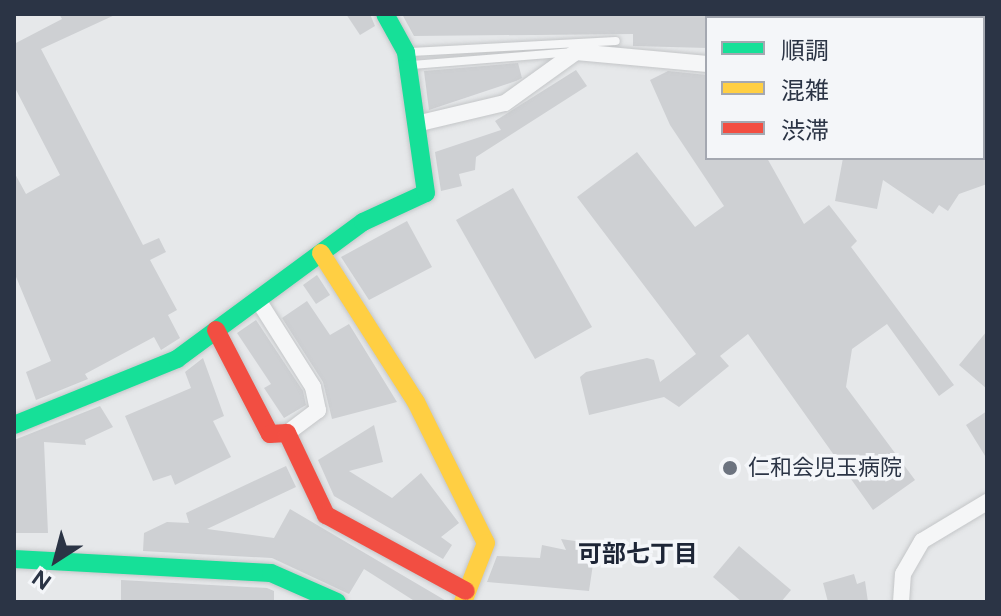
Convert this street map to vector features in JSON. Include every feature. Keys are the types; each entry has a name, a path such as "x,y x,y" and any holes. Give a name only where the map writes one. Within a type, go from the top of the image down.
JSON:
{"street":[{"path":"14,425 177,359 363,222 426,193 407,59 385,14"},
{"path":"416,124 505,103 576,52 705,64"},
{"path":"287,433 326,515 464,597 486,543 416,402 321,253"},
{"path":"216,330 270,434 287,433 318,410 313,387 258,300"},
{"path":"901,602 903,574 922,541 987,502"},
{"path":"14,559 271,573 337,602"}],"lane":[{"path":"407,59 616,41"},
{"path":"407,59 576,52"}],"building":[{"path":"59,14 117,14 41,49 143,245 159,238 166,252 150,260 177,310 168,315 180,338 161,350 154,337 85,374 88,379 36,400 26,372 51,361 14,272 14,172 26,194 60,175 14,86 14,44 62,19"},
{"path":"346,14 370,14 375,26 360,35"},
{"path":"402,14 707,14 705,48 633,46 633,34 414,36"},
{"path":"518,63 522,78 429,110 424,71"},
{"path":"576,70 587,86 476,157 475,170 459,174 462,186 441,191 435,152 501,130 495,121"},
{"path":"668,71 705,75 705,160 768,160 804,224 829,205 857,241 851,247 954,385 939,396 887,324 852,349 846,387 915,480 873,510 748,334 720,356 729,366 679,407 664,397 589,415 580,377 586,372 647,358 654,360 660,382 696,354 577,197 637,152 695,227 724,206 670,125 650,80"},
{"path":"987,158 987,184 959,194 948,211 939,205 933,214 883,180 877,209 835,201 843,160"},
{"path":"513,188 592,327 535,359 456,220"},
{"path":"407,221 432,267 369,300 341,257"},
{"path":"317,275 330,295 316,304 303,285"},
{"path":"307,301 330,335 349,324 397,402 332,419 323,382 282,318"},
{"path":"256,320 303,391 306,405 284,418 264,388 271,384 237,333"},
{"path":"987,331 987,389 959,365"},
{"path":"203,358 224,416 213,421 231,457 175,485 171,475 153,481 125,416 191,388 185,372"},
{"path":"100,406 113,427 85,440 86,445 44,442 48,533 14,533 14,440"},
{"path":"987,411 987,459 966,425"},
{"path":"374,425 383,462 349,471 392,498 421,473 459,523 441,537 452,545 443,559 334,496 318,460"},
{"path":"286,466 296,487 207,529 274,538 290,509 448,602 416,602 364,569 349,594 272,558 143,551 144,533 167,522 189,523 186,513"},
{"path":"561,539 596,544 589,591 487,582 497,556 540,558 542,545 566,550"},
{"path":"739,546 791,590 781,602 742,602 713,577"},
{"path":"854,574 857,584 865,581 868,602 828,602 823,583"},
{"path":"121,580 267,588 274,591 274,602 121,602"}],"traffic: fast":[{"path":"14,425 177,359 363,222 426,193 406,52 385,14"},
{"path":"14,559 271,573 337,602"}],"traffic: slow":[{"path":"321,253 416,402 486,543 463,602"}],"traffic: jam":[{"path":"216,330 270,434 287,433 326,515 466,591"}],"place":[{"name":"仁和会児玉病院","path":"730,468"}],"district":[{"name":"可部七丁目","path":"638,554"}]}
